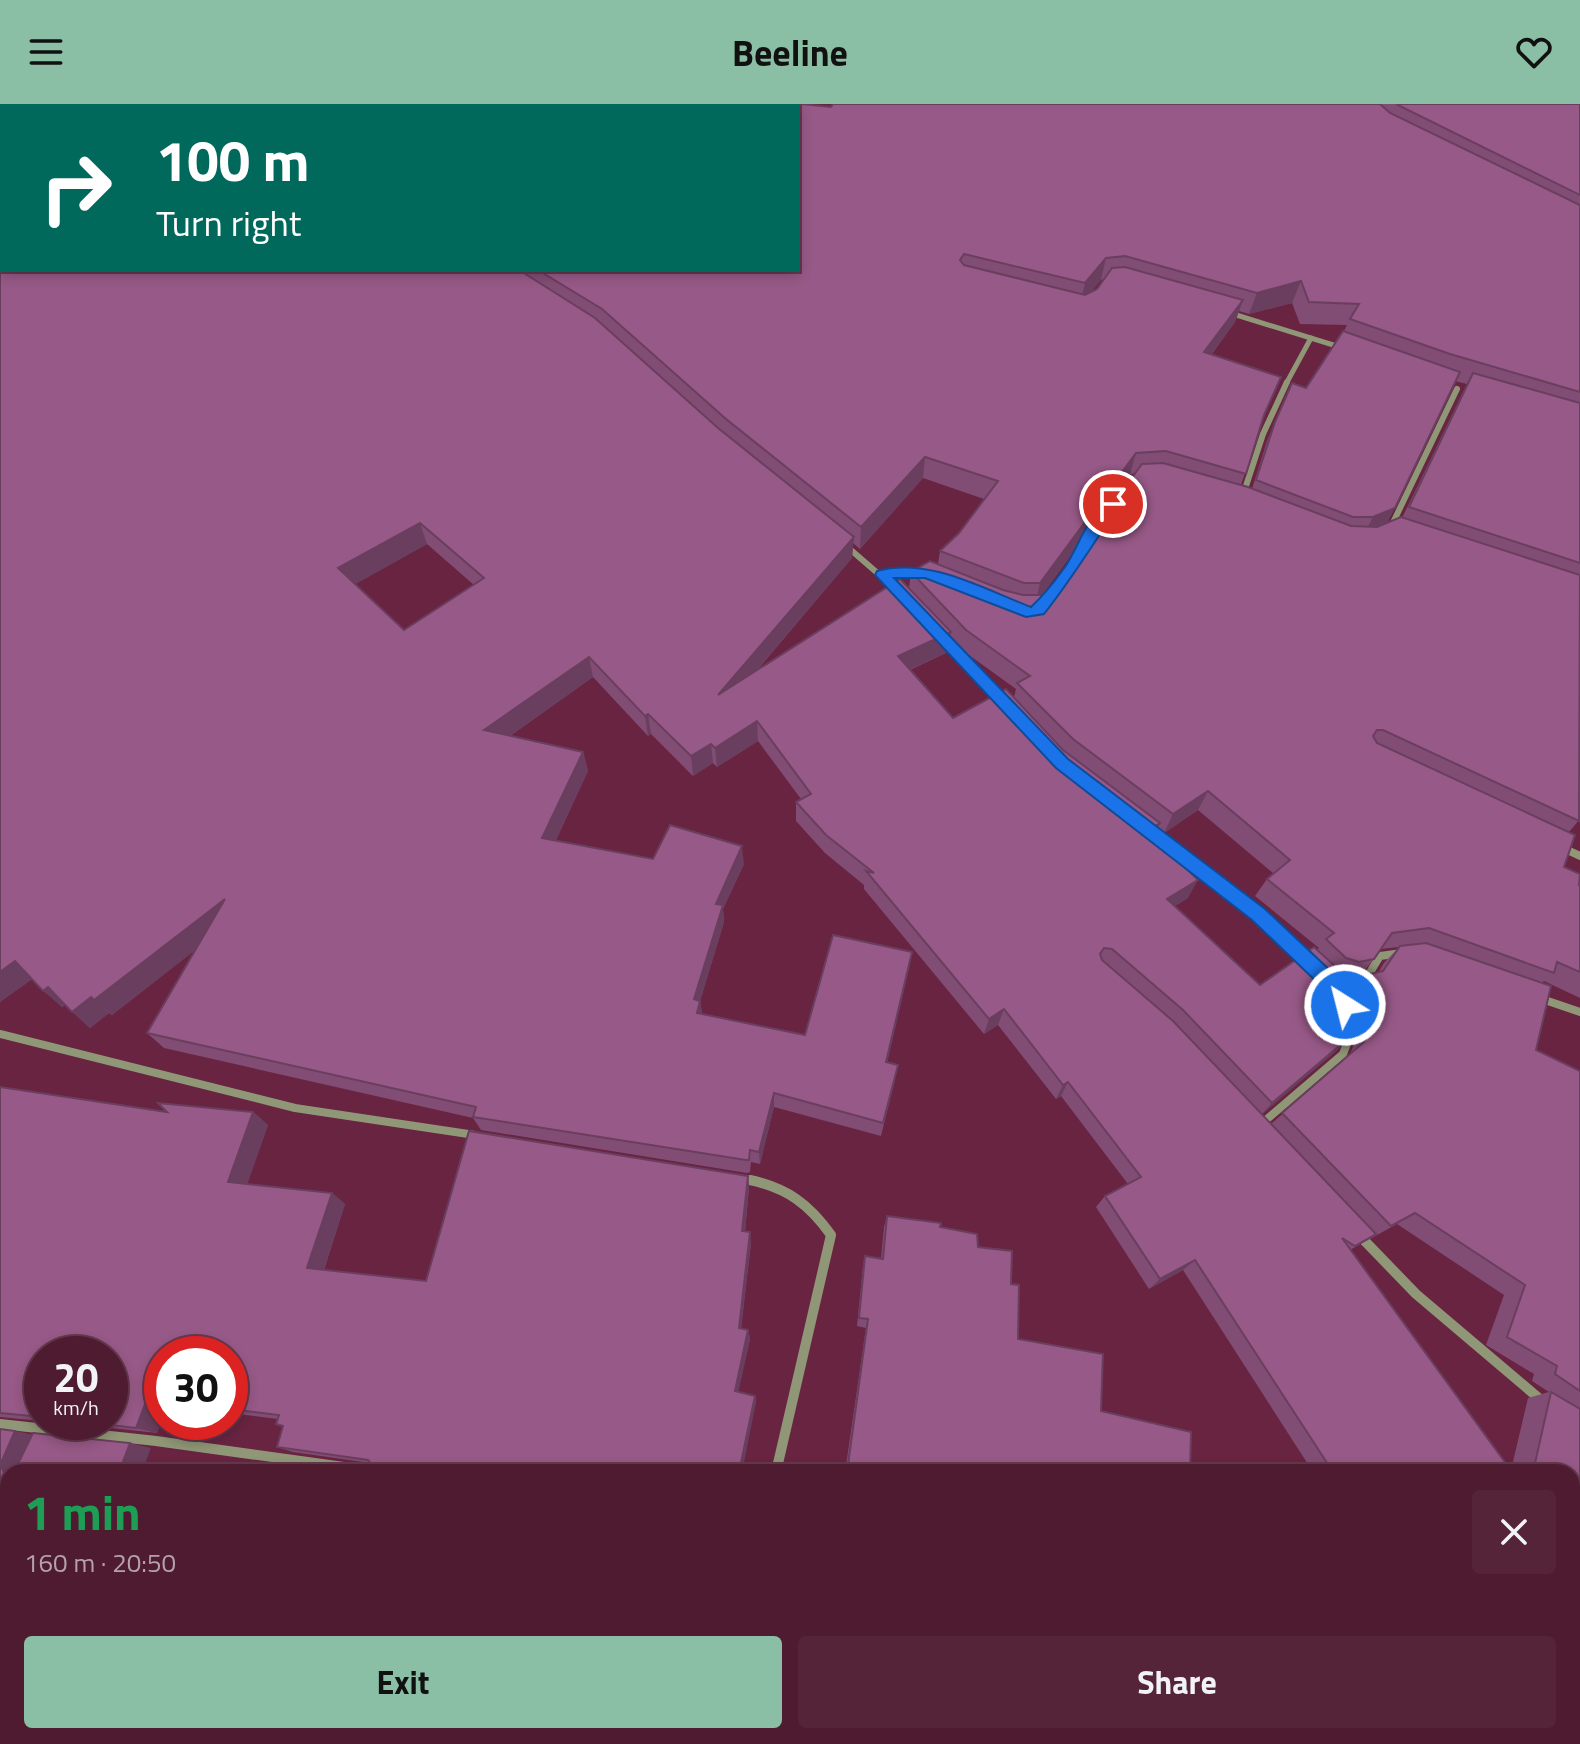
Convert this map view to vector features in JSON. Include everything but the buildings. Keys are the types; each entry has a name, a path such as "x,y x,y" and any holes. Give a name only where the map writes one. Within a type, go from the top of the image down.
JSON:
{"street":[{"path":"1227,312 1358,353"},
{"path":"1241,503 1249,466 1277,397 1311,338"},
{"path":"1443,384 1472,393"},
{"path":"1403,537 1389,532 1457,389"},
{"path":"1087,542 1113,504"},
{"path":"833,535 883,575 904,597"},
{"path":"883,575 903,571 926,573"},
{"path":"935,630 1009,708"},
{"path":"1136,820 1259,914 1320,972"},
{"path":"1552,843 1580,856"},
{"path":"1344,998 1340,984 1364,982 1380,956 1411,952"},
{"path":"1524,992 1580,1012"},
{"path":"1256,1128 1343,1054 1348,1041 1346,1024"},
{"path":"0,1034 295,1108 485,1137"},
{"path":"1246,1117 1267,1139"},
{"path":"728,1176 773,1184 810,1205 831,1235 778,1464"},
{"path":"1352,1228 1416,1294 1534,1396 1557,1409"},
{"path":"0,1424 24,1427"},
{"path":"45,1444 47,1440"},
{"path":"128,1440 317,1464"}],"route":[{"path":"1113,504 1094,528 1071,569 1038,610 1031,613 1021,612 926,573 903,571 883,575 1062,764 1259,914 1328,980 1344,985 1345,1005"}]}
